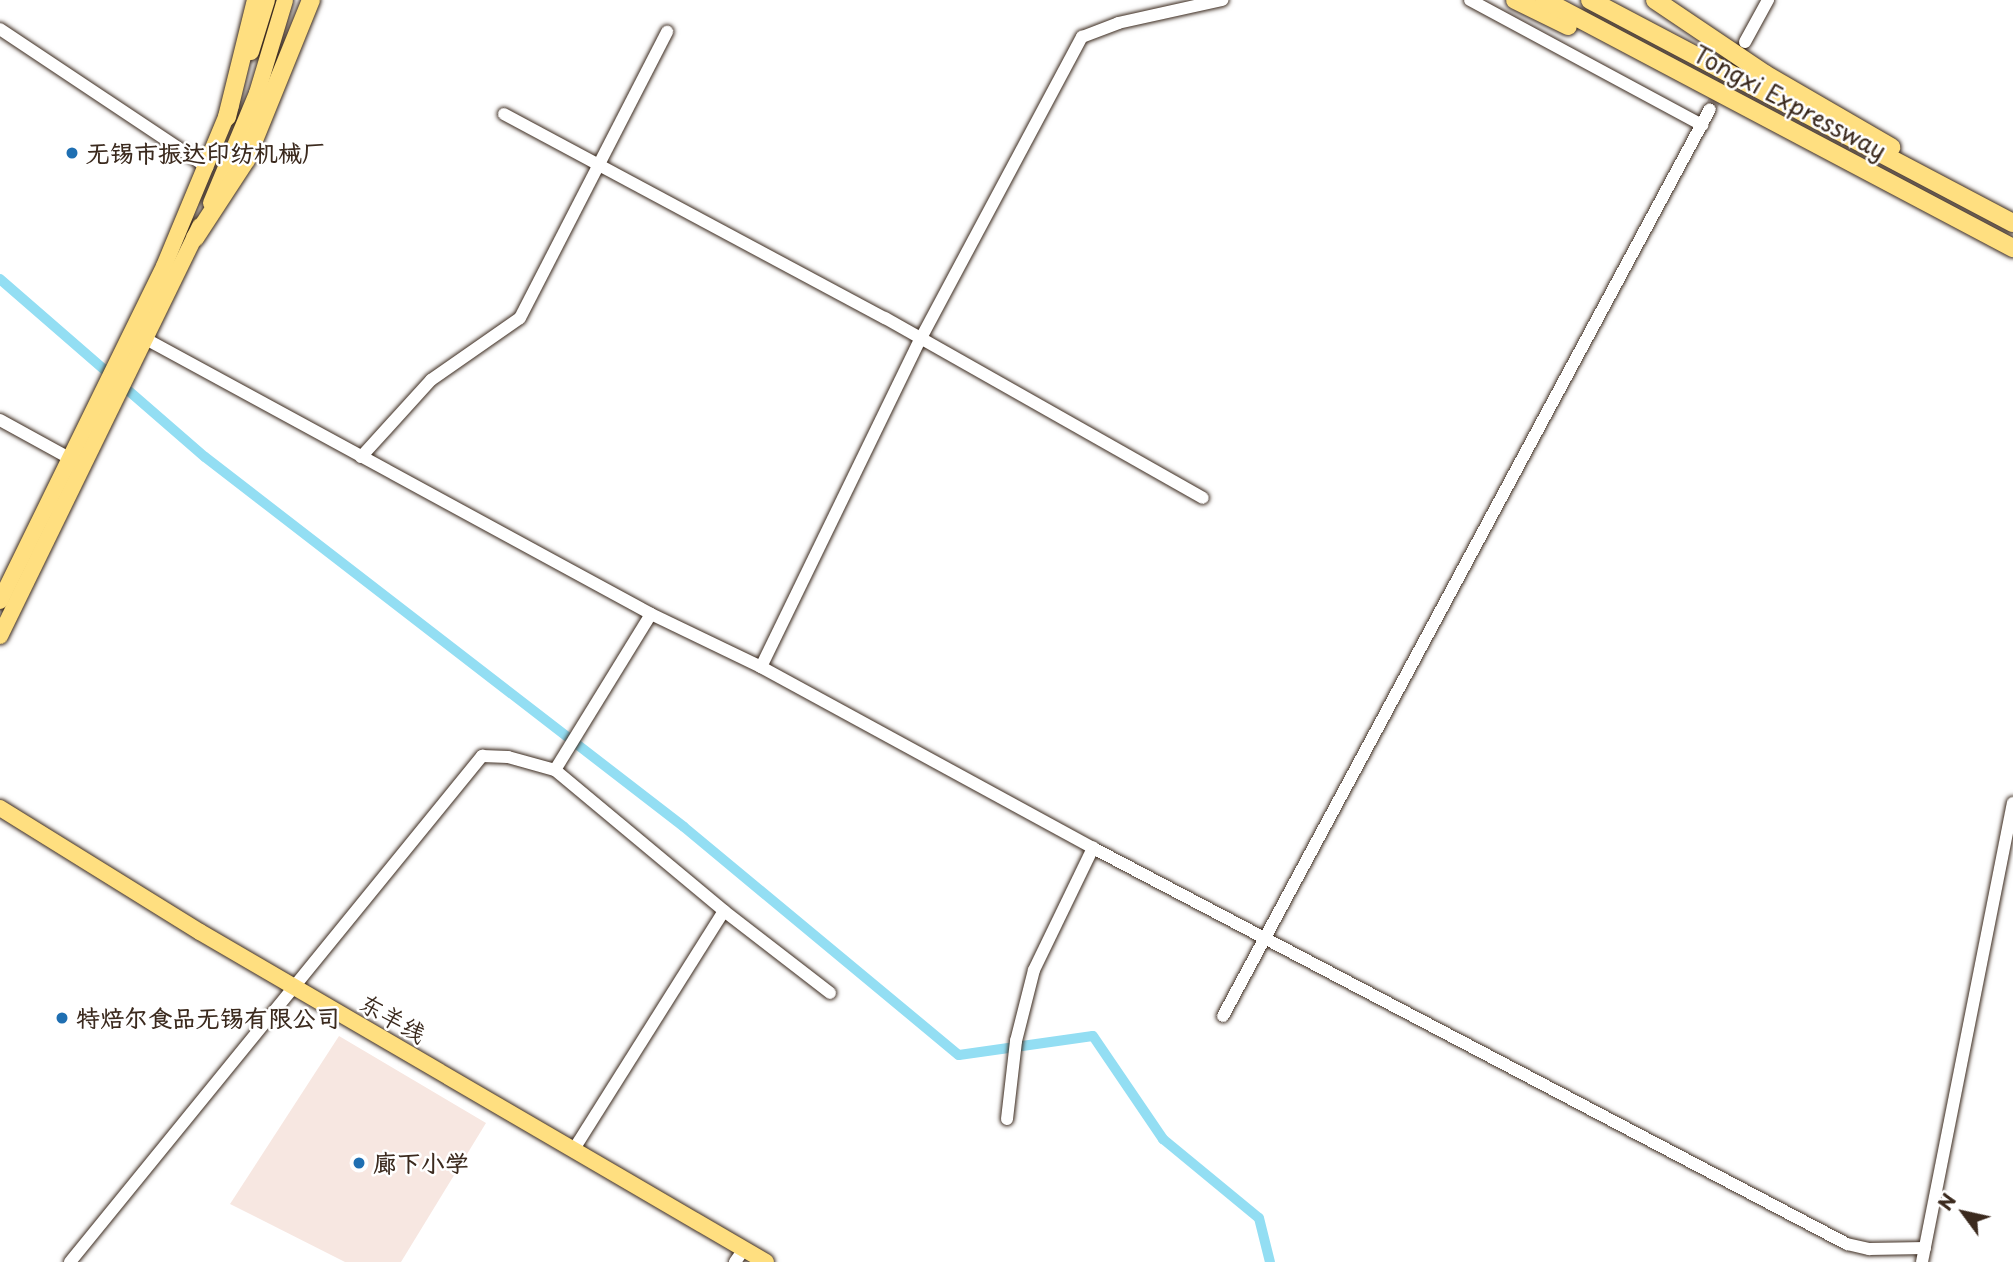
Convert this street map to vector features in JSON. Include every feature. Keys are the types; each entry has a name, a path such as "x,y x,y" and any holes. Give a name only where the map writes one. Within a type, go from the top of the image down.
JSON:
{"highway":[{"path":"227,117 256,0"},
{"path":"195,238 246,160 311,0"},
{"path":"1515,0 1766,117"},
{"name":"Tongxi Expressway","path":"1544,0 2013,248"},
{"name":"Tongxi Expressway","path":"1590,0 1870,141 2013,223"},
{"path":"1654,0 1870,141"}],"main road":[{"path":"121,372 227,117 267,0"},
{"path":"0,601 71,459 121,372 144,338 195,238 257,93 285,0"},
{"path":"0,636 108,396"},
{"name":"东羊线","path":"0,808 292,986 573,1149 739,1255 766,1262"}],"street":[{"path":"761,667 920,340 1082,37 1118,23 1222,0"},
{"path":"1469,0 1702,125"},
{"path":"1745,42 1768,0"},
{"path":"0,29 207,167"},
{"path":"362,457 431,380 520,318 667,32"},
{"path":"1223,1016 1710,109"},
{"path":"504,114 920,340 1203,498"},
{"path":"144,338 651,614 761,667 1093,848 1847,1244 1868,1250 1925,1248"},
{"path":"0,420 71,459"},
{"path":"558,764 651,614"},
{"path":"70,1262 292,986 482,756 558,764 724,911 830,993"},
{"path":"1922,1262 2013,803"},
{"path":"1007,1119 1015,1068 1016,1041 1034,970 1093,848"},
{"path":"573,1149 724,911"}],"shaded area":[{"name":"廊下小学","path":"339,1036 486,1123 401,1262 345,1262 230,1204"}],"waterway":[{"path":"0,279 205,457 684,827 959,1055 1093,1036 1163,1139 1259,1218 1270,1262"}],"tunnel":[{"path":"1710,109 1745,42"}],"place":[{"name":"无锡市振达印纺机械厂","path":"72,153"},
{"name":"特焙尔食品无锡有限公司","path":"62,1018"},
{"name":"廊下小学","path":"359,1163"}]}
